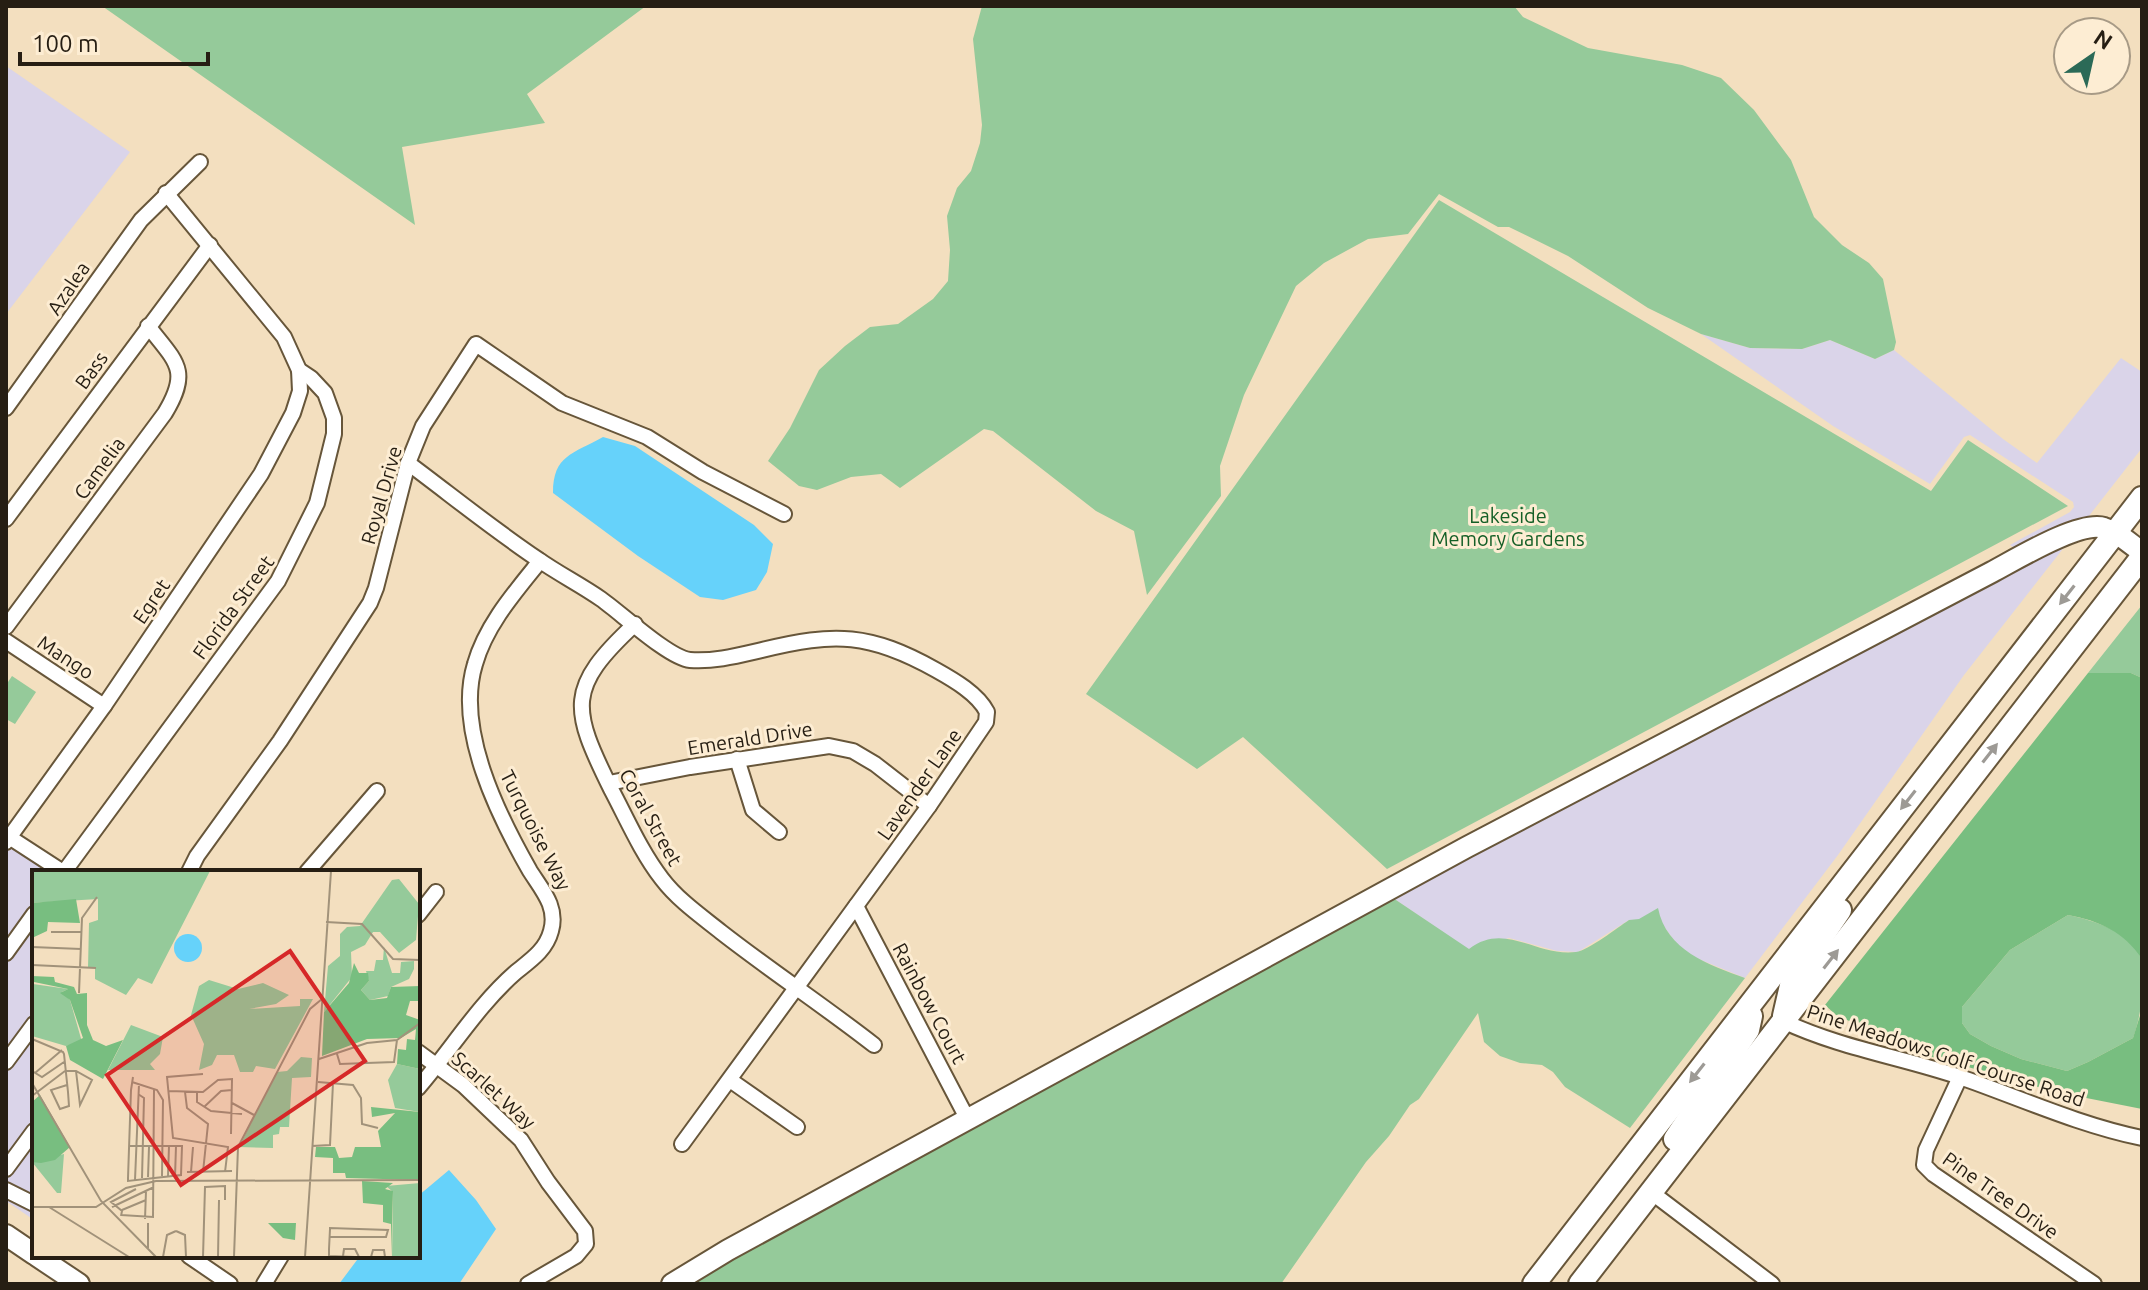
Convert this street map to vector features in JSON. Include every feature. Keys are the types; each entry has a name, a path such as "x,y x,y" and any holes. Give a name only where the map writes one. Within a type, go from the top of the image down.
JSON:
{"main road":[{"path":"1534,1284 2142,498"},
{"path":"1580,1284 2142,554"},
{"path":"1783,1021 1792,981 1883,848 1887,827"},
{"path":"1595,1264 1604,1238 1748,1032 1754,999"}],"street":[{"name":"Azalea","path":"6,408 117,250 166,193 200,162"},
{"name":"Florida Street","path":"64,870 278,581 317,503 334,434 334,418 319,384 299,370 284,337 166,193"},
{"name":"Bass","path":"6,519 210,245"},
{"name":"Camelia","path":"6,627 178,392 180,383 175,364 148,326"},
{"name":"Royal Drive","path":"190,870 280,741 370,603 408,463 423,426 476,344 562,403 647,437 703,472 784,514"},
{"name":"Egret","path":"7,838 104,706 261,474 293,413 300,391 299,370"},
{"name":"Lavender Lane","path":"408,463 540,561 599,597 676,654 692,660 734,656 790,643 848,638 894,648 945,675 983,703 987,712 987,720 929,806 682,1144"},
{"path":"672,1284 728,1250 1545,805 1959,588 2077,530 2094,526 2114,533 2142,554"},
{"name":"Turquoise Way","path":"420,1086 499,989 543,949 553,927 551,904 522,856 485,775 471,723 470,698 471,678 481,647 496,619 540,561"},
{"name":"Coral Street","path":"635,624 601,658 589,677 580,705 594,753 645,853 662,880 710,923 874,1045"},
{"name":"Mango","path":"6,641 104,706"},
{"name":"Emerald Drive","path":"609,783 737,759 829,746 841,748 875,764 929,806"},
{"path":"737,759 753,810 779,832"},
{"path":"309,870 377,791"},
{"path":"7,838 60,870"},
{"path":"420,912 436,892"},
{"name":"Rainbow Court","path":"856,906 968,1120"},
{"path":"6,953 32,917"},
{"name":"Pine Meadows Golf Course Road","path":"1783,1021 1847,1046 1960,1077 2091,1125 2142,1138"},
{"path":"6,1062 32,1027"},
{"name":"Scarlet Way","path":"420,1053 521,1140 585,1231 586,1244 576,1256 528,1284"},
{"name":"Pine Tree Drive","path":"1960,1077 1926,1150 1924,1165 2094,1284"},
{"path":"730,1080 797,1127"},
{"path":"6,1169 32,1134"},
{"path":"1651,1192 1772,1284"},
{"path":"10,1193 32,1203"},
{"path":"6,1235 32,1252"},
{"path":"40,1258 79,1284"},
{"path":"192,1258 230,1284"},
{"path":"264,1284 280,1258"}],"shaded area":[{"path":"6,66 130,152 6,314"},
{"path":"1701,334 1750,348 1802,349 1830,340 1875,359 1894,350 2037,463 2121,358 2142,372 2142,448 2085,521 2019,551 2010,545 2070,512 2073,502 1970,435 1964,437 1930,484 1833,426"},
{"path":"2069,541 1964,675 1838,855 1745,978 1696,958 1678,946 1660,921 1629,920 1578,952 1557,951 1509,938 1469,950 1390,896"},
{"path":"6,828 72,870 32,870 32,1219 6,1201"}],"green space":[{"path":"102,6 646,6 527,94 545,123 402,147 415,225"},
{"path":"982,6 1514,6 1523,17 1588,48 1682,65 1721,78 1754,110 1791,160 1814,217 1842,245 1869,263 1883,279 1896,342 1894,350 1875,359 1830,340 1802,349 1750,348 1701,334 1648,308 1568,256 1509,227 1498,227 1439,194 1408,234 1368,239 1324,263 1296,286 1244,395 1220,466 1221,496 1147,595 1134,531 1096,511 993,431 984,429 900,488 881,474 851,477 817,490 799,486 768,461 790,428 819,370 870,327 898,324 933,299 948,281 950,250 947,216 957,188 971,171 980,143 982,125 973,39"},
{"name":"Lakeside Memory Gardens","path":"1439,200 1931,491 1968,440 2068,506 1387,869 1243,737 1197,769 1086,694"},
{"path":"2142,605 2142,678 2131,673 2088,673"},
{"path":"2088,673 2131,673 2142,678 2142,959 2110,929 2068,915 2010,950 1962,1007 1962,1023 1970,1034 1991,1046 2021,1059 2067,1071 2133,1038 2142,1009 2142,1109 2056,1092 1922,1054 1836,1015 1825,1005"},
{"path":"12,676 36,692 15,724 6,719 6,685"},
{"path":"1390,896 1469,949 1495,938 1547,950 1576,952 1629,920 1639,919 1658,908 1670,935 1691,954 1745,978 1630,1128 1565,1087 1553,1072 1542,1065 1520,1063 1500,1056 1484,1042 1478,1013 1419,1099 1410,1105 1366,1162 1281,1284 684,1284"},
{"path":"2068,915 2121,934 2141,958 2144,976 2133,1038 2067,1071 2021,1059 1970,1034 1962,1023 1962,1007 2010,950"}],"water":[{"path":"603,437 635,446 754,525 773,544 767,572 756,590 723,600 700,597 553,493 561,463 574,452"},
{"path":"449,1170 476,1200 496,1229 459,1284 339,1284 358,1258 420,1258 420,1194"}]}
